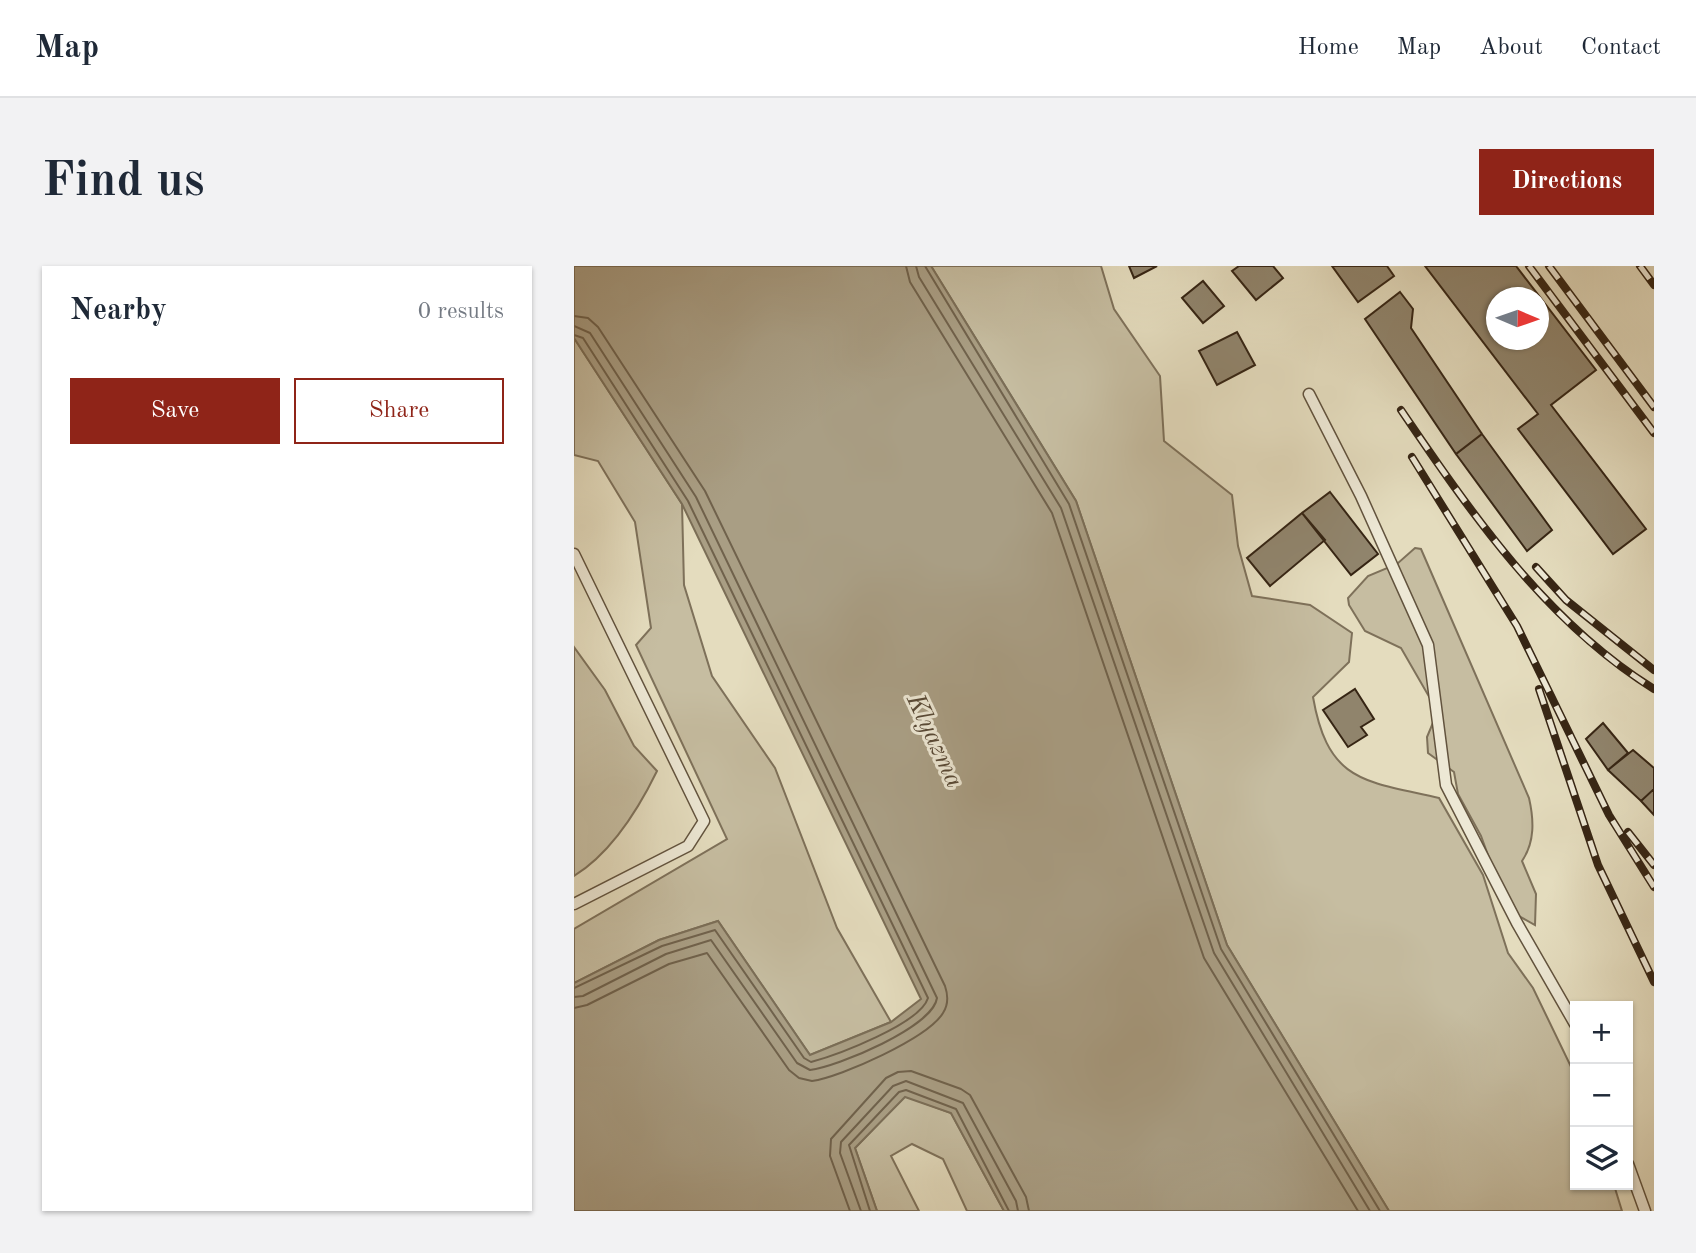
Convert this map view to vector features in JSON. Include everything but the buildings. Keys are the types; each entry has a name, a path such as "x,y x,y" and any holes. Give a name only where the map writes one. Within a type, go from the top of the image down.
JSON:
{"lane":[{"path":"1309,394 1361,496 1428,645 1446,785 1517,923 1570,1015"},
{"path":"574,554 704,821 688,846 574,904"},
{"path":"1633,1178 1645,1211"}],"shaded area":[{"path":"931,266 1101,266 1114,309 1160,376 1164,441 1232,495 1238,546 1252,596 1310,605 1352,633 1349,662 1313,697 1329,747 1340,762 1371,781 1439,798 1483,875 1508,953 1533,988 1570,1065 1570,1190 1616,1190 1622,1211 1389,1211 1227,945 1076,501"},
{"path":"574,338 682,504 684,585 712,676 775,768 837,928 891,1022 810,1055 718,921 659,940 574,983 574,929 727,839 636,645 651,628 635,522 598,461 574,455"},
{"path":"1415,548 1421,549 1529,798 1532,831 1522,861 1536,894 1535,925 1508,910 1481,836 1458,794 1454,772 1428,753 1427,737 1435,718 1431,700 1401,648 1365,631 1349,605 1348,598 1368,576 1397,564"},
{"path":"574,647 605,690 634,746 657,771 641,801 612,843 574,876"},
{"path":"905,1096 951,1113 1004,1211 967,1211 943,1159 912,1144 891,1156 919,1211 877,1211 855,1148"}],"water":[{"name":"Klyazma","path":"574,266 931,266 1076,501 1227,945 1389,1211 1004,1211 951,1113 905,1097 855,1148 877,1211 574,1211 574,983 659,940 718,921 810,1055 891,1022 921,999 682,504 574,338"}],"railway":[{"path":"1529,266 1654,433"},
{"path":"1549,266 1654,407"},
{"path":"1640,266 1654,285"},
{"path":"1401,410 1455,488 1513,563 1579,632 1615,662 1654,689"},
{"path":"1412,457 1517,626 1609,815 1654,887"},
{"path":"1536,567 1566,600 1654,670"},
{"path":"1539,689 1598,865 1654,982"},
{"path":"1628,832 1654,865"}]}
